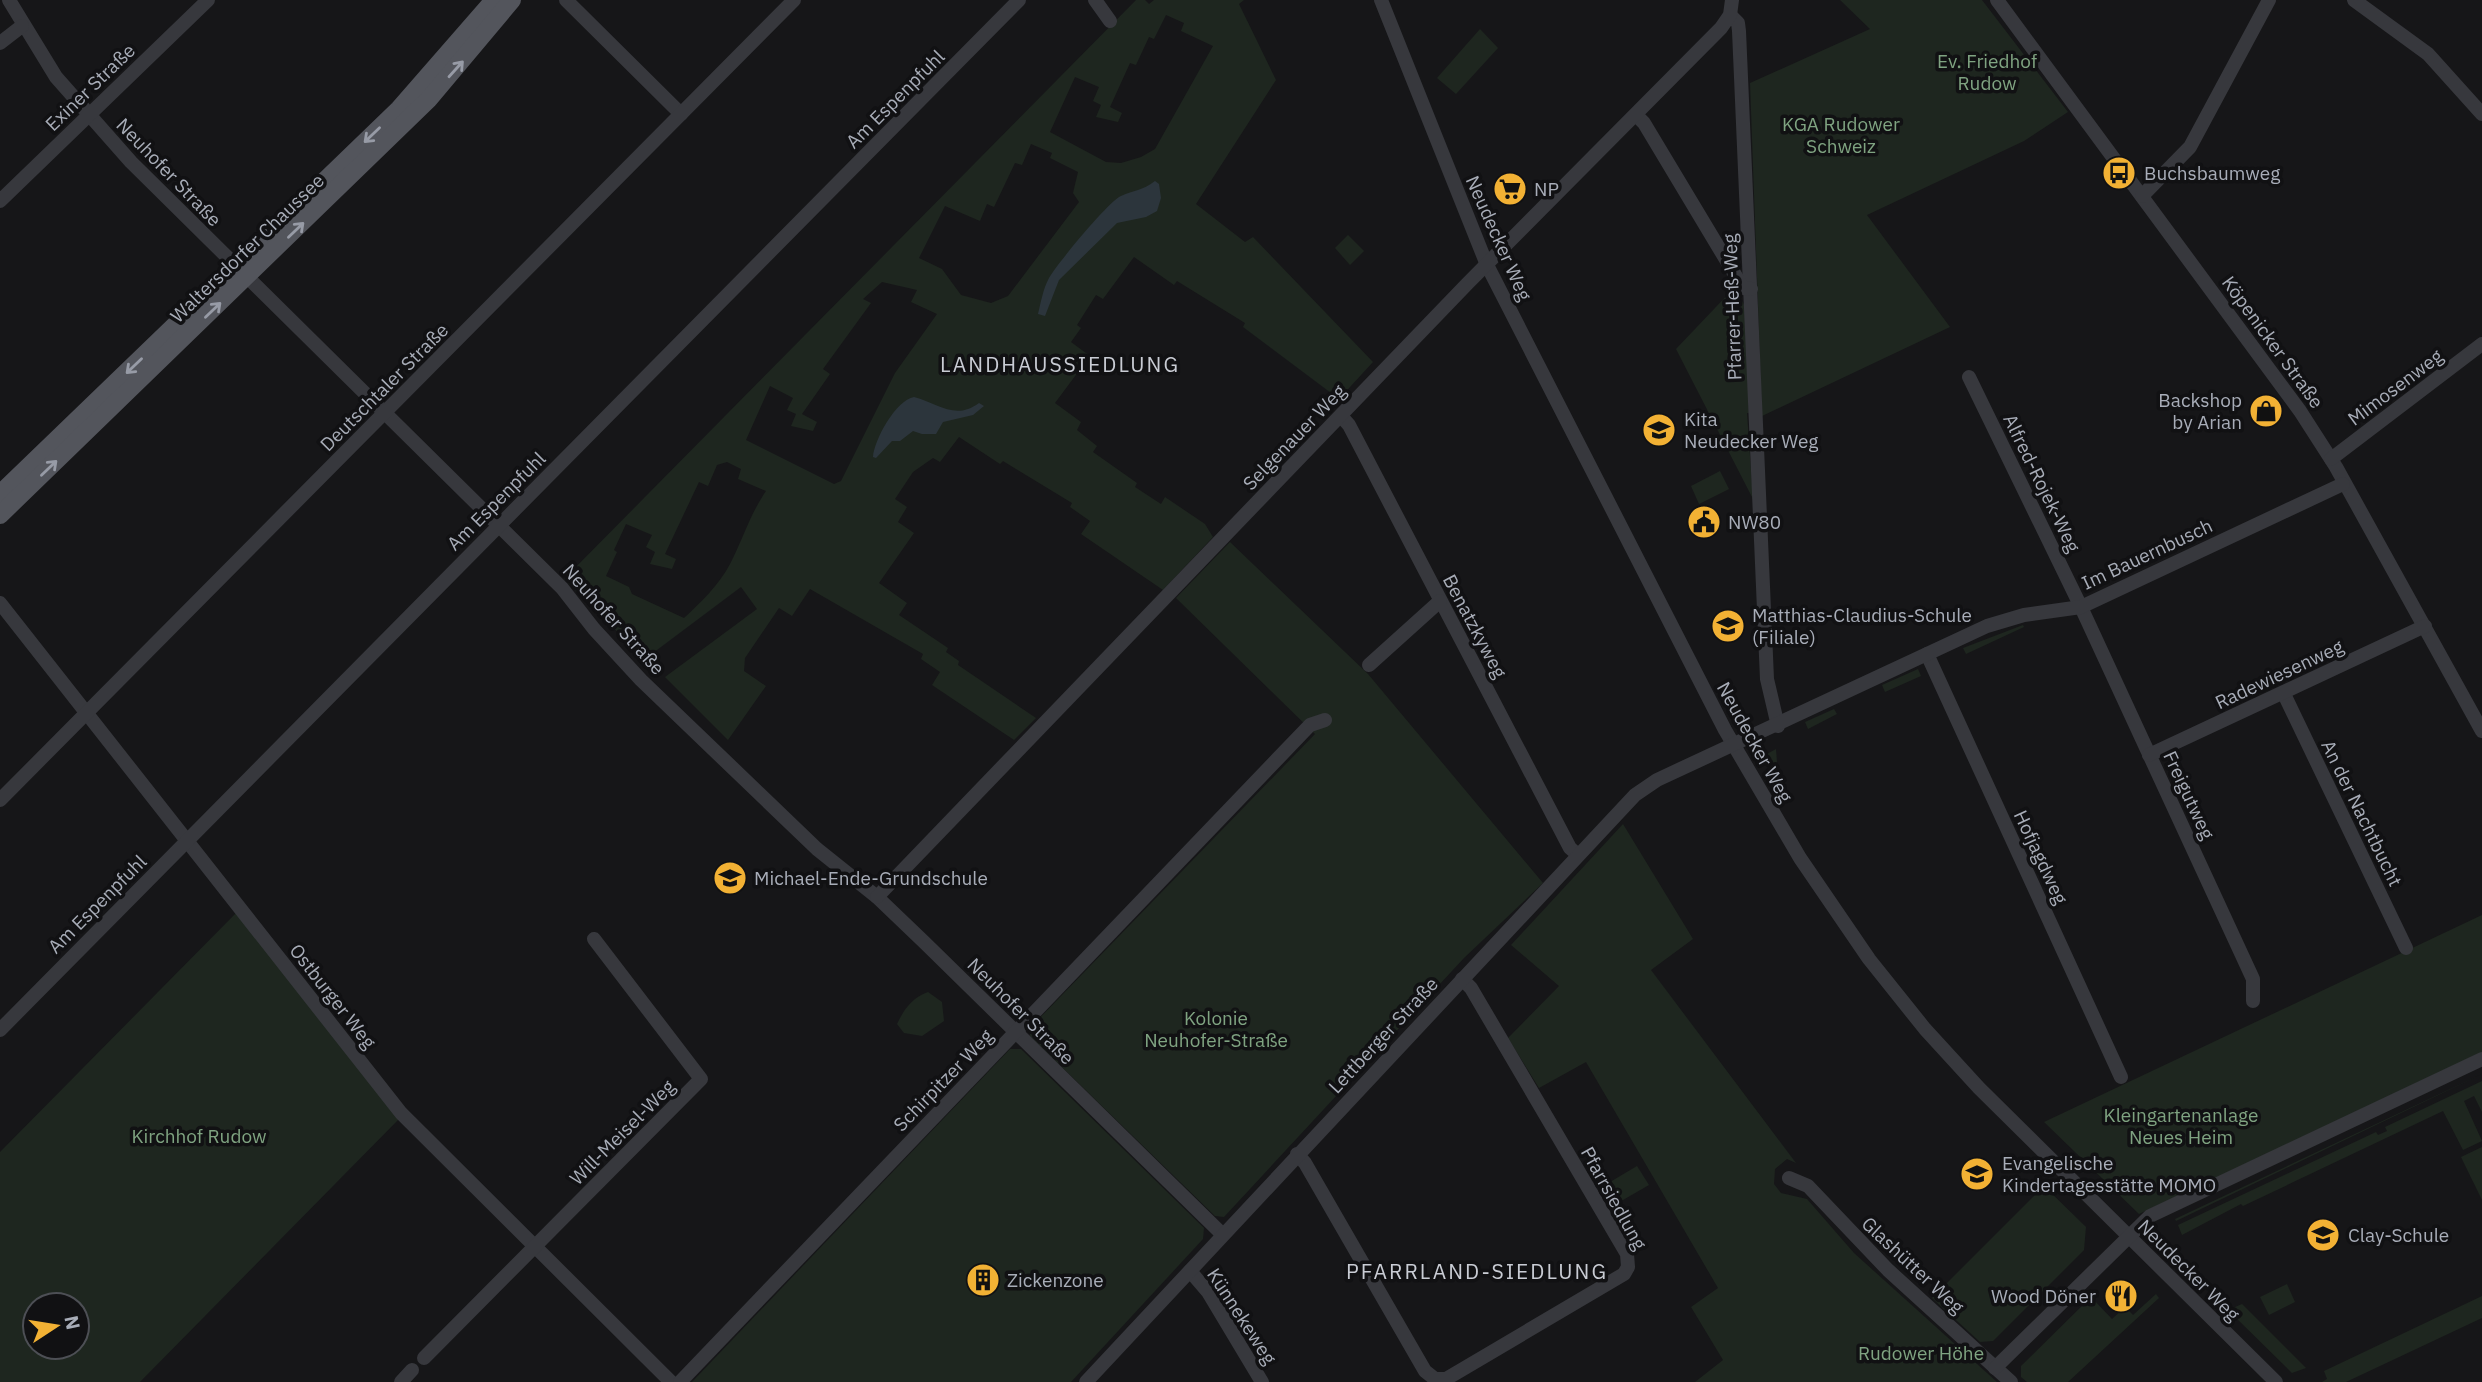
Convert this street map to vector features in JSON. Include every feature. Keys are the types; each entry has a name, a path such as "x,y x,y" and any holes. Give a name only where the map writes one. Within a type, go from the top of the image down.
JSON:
{"main road":[{"name":"Waltersdorfer Chaussee","path":"0,515 406,101 494,0"},
{"name":"Waltersdorfer Chaussee","path":"0,494 429,99 512,0"}],"street":[{"name":"Neuhofer Straße","path":"9,0 22,26 50,69 88,116 383,414 562,589 641,680 817,849 877,897 1222,1234"},
{"name":"Exiner Straße","path":"0,201 208,0"},
{"path":"566,0 681,114"},
{"name":"Deutschtaler Straße","path":"0,800 794,0"},
{"name":"Am Espenpfuhl","path":"0,1030 1019,0"},
{"path":"1095,0 1110,21"},
{"name":"Neudecker Weg","path":"1381,0 1487,265 1733,746 1833,909 1925,1029 2005,1116 2276,1382"},
{"name":"Köpenicker Straße","path":"1997,0 2300,411 2331,459 2482,731"},
{"path":"2141,196 2190,147 2269,0"},
{"path":"2354,0 2428,54 2480,107"},
{"name":"Selgenauer Weg","path":"877,897 1340,416 1636,115 1731,7"},
{"name":"Pfarrer-Heß-Weg","path":"1731,7 1739,31 1767,679 1770,705 1778,726"},
{"path":"0,43 22,26"},
{"path":"1636,115 1644,123 1743,288 1751,289"},
{"name":"Mimosenweg","path":"2331,459 2482,344"},
{"name":"Alfred-Rojek-Weg","path":"1969,377 2081,607"},
{"name":"Benatzkyweg","path":"1340,416 1349,425 1570,848 1577,854"},
{"name":"Im Bauernbusch","path":"1733,746 2004,620 2081,607 2343,484"},
{"path":"1368,665 1440,601"},
{"name":"Ostburger Weg","path":"0,603 401,1112 671,1382"},
{"name":"Freigutweg","path":"2081,607 2253,979 2253,1001"},
{"name":"Radewiesenweg","path":"2149,755 2425,626"},
{"name":"Hofjagdweg","path":"1927,654 2120,1077"},
{"name":"An der Nachtbucht","path":"2284,694 2406,948"},
{"name":"Schirpitzer Weg","path":"680,1382 1310,725 1325,720"},
{"name":"Lettberger Straße","path":"1086,1382 1626,803 1647,787 1733,746"},
{"name":"Will-Meisel-Weg","path":"536,1247 701,1079 594,939"},
{"name":"Pfarrsiedlung","path":"1297,1154 1305,1163 1425,1371 1435,1379 1446,1378 1624,1274 1628,1267 1627,1254 1471,988 1462,979"},
{"path":"1995,1368 2150,1216 2482,1059"},
{"name":"Glashütter Weg","path":"1789,1178 1808,1186 1888,1270 2011,1382"},
{"path":"424,1359 536,1247"},
{"name":"Künnekeweg","path":"1190,1271 1208,1292 1262,1382"},
{"path":"401,1382 412,1370"}],"green space":[{"path":"1136,0 1145,0 1149,4 1154,0 1244,0 1239,4 1276,80 1196,204 1245,242 1253,237 1373,362 1339,399 1243,327 1245,323 1177,281 1174,285 1134,257 1103,299 1096,295 1077,325 1081,328 1071,342 1090,356 1055,403 1081,422 1077,430 1097,446 1093,452 1137,483 1135,487 1161,504 1165,497 1205,524 1213,537 1163,590 1081,534 1090,521 1070,507 1072,503 1003,461 1000,464 959,437 940,462 933,458 913,472 895,499 907,507 898,522 914,533 879,583 907,603 899,615 948,648 946,652 959,661 958,665 1036,718 1014,740 932,685 940,672 921,659 923,654 810,589 792,616 779,608 745,658 744,671 766,686 728,740 665,677 757,609 741,587 645,659 564,579","holes":["1166,15 1184,23 1181,31 1213,46 1155,149 1121,163 1106,162 1050,132 1075,77 1099,87 1093,101 1101,105 1096,117 1118,122 1122,113 1110,107 1130,63 1136,65 1149,37 1154,39","1031,144 1052,153 1050,158 1078,172 1073,193 1079,202 1008,296 991,303 961,295 942,269 919,258 945,206 980,221 987,204 994,207 1015,163 1022,165","882,282 917,290 911,302 937,314 895,373 841,481 834,484 746,440 770,386 793,398 787,410 796,414 791,426 813,431 817,422 802,414 830,374 823,369 871,303 863,299","727,462 741,469 738,479 766,491 726,572 697,606 684,618 632,594 629,587 606,576 626,524 652,535 646,547 655,552 650,564 672,569 676,559 665,554 699,482 708,486 717,465"]},
{"name":"KGA Rudower Schweiz","path":"1840,0 1982,0 2068,112 2024,141 1867,215 1950,327 1762,416 1750,83 1870,29"},
{"path":"1480,29 1498,48 1456,94 1437,78"},
{"path":"1348,235 1364,251 1350,265 1335,248"},
{"path":"1734,288 1745,306 1747,413 1753,499 1676,349"},
{"path":"1720,471 1729,489 1699,504 1691,486"},
{"name":"Kolonie Neuhofer-Straße","path":"1230,542 1368,674 1543,883 1464,958 1224,1217 1215,1216 1030,1036 1030,1028 1315,734 1176,598"},
{"path":"2023,625 2024,627 1966,654 1963,648"},
{"path":"1918,669 1921,676 1885,692 1882,685"},
{"path":"1834,709 1837,714 1808,729 1805,722"},
{"path":"1776,749 1778,775 1777,777 1765,755"},
{"name":"Rudower Höhe","path":"1623,824 1693,939 1651,970 1796,1163 1787,1159 1775,1169 1774,1184 1781,1193 1807,1199 1854,1253 1997,1382 1695,1382 1723,1360 1691,1307 1718,1288 1586,1062 1539,1088 1508,1038 1559,986 1511,945"},
{"name":"Kirchhof Rudow","path":"237,912 400,1118 140,1382 0,1382 0,1152"},
{"name":"Kleingartenanlage Neues Heim","path":"2482,915 2482,1052 2139,1214 2044,1122"},
{"path":"928,992 942,1002 944,1021 922,1036 904,1033 897,1024 909,1005"},
{"path":"1010,1049 1021,1049 1204,1228 1203,1239 1071,1382 692,1382"},
{"path":"2482,1074 2176,1221 2175,1219"},
{"path":"2482,1081 2482,1112 2474,1096 2464,1101 2482,1141 2463,1150 2443,1111 2243,1206 2241,1204 2182,1235 2178,1225 2376,1132 2378,1135 2387,1131 2385,1127"},
{"path":"2482,1147 2482,1200 2461,1157"},
{"path":"1637,1166 1649,1185 1616,1204 1605,1185"},
{"path":"2044,1186 2086,1227 2084,1250 1993,1341 1980,1342 1932,1298"},
{"path":"2287,1284 2295,1302 2269,1315 2260,1297"},
{"path":"2156,1294 2159,1298 2068,1382 2027,1382 2021,1377 2021,1366 2091,1297 2112,1319 2125,1307 2133,1315"},
{"path":"2482,1296 2482,1318 2346,1382 2322,1382 2327,1379 2324,1371"},
{"path":"2242,1304 2306,1368 2292,1373 2228,1310"}],"shaded area":[{"path":"1155,181 1159,184 1161,198 1157,211 1146,217 1117,223 1059,280 1045,316 1038,314 1049,278 1072,247 1121,196"},
{"path":"914,397 954,411 979,403 984,406 973,415 943,422 936,434 913,431 900,441 892,441 876,458 873,457 877,441 893,413 900,405"}],"place":[{"name":"Buchsbaumweg","path":"2119,173"},
{"name":"NP","path":"1510,189"},
{"name":"Backshop by Arian","path":"2266,411"},
{"name":"Kita Neudecker Weg","path":"1659,430"},
{"name":"NW80","path":"1704,522"},
{"name":"Matthias-Claudius-Schule (Filiale)","path":"1728,626"},
{"name":"Michael-Ende-Grundschule","path":"730,878"},
{"name":"Evangelische Kindertagesstätte MOMO","path":"1977,1174"},
{"name":"Clay-Schule","path":"2323,1235"},
{"name":"Zickenzone","path":"983,1280"},
{"name":"Wood Döner","path":"2121,1296"}],"district":[{"name":"LANDHAUSSIEDLUNG","path":"1060,365"},
{"name":"PFARRLAND-SIEDLUNG","path":"1477,1272"}],"park label":[{"name":"Ev. Friedhof Rudow","path":"1987,72"}]}
